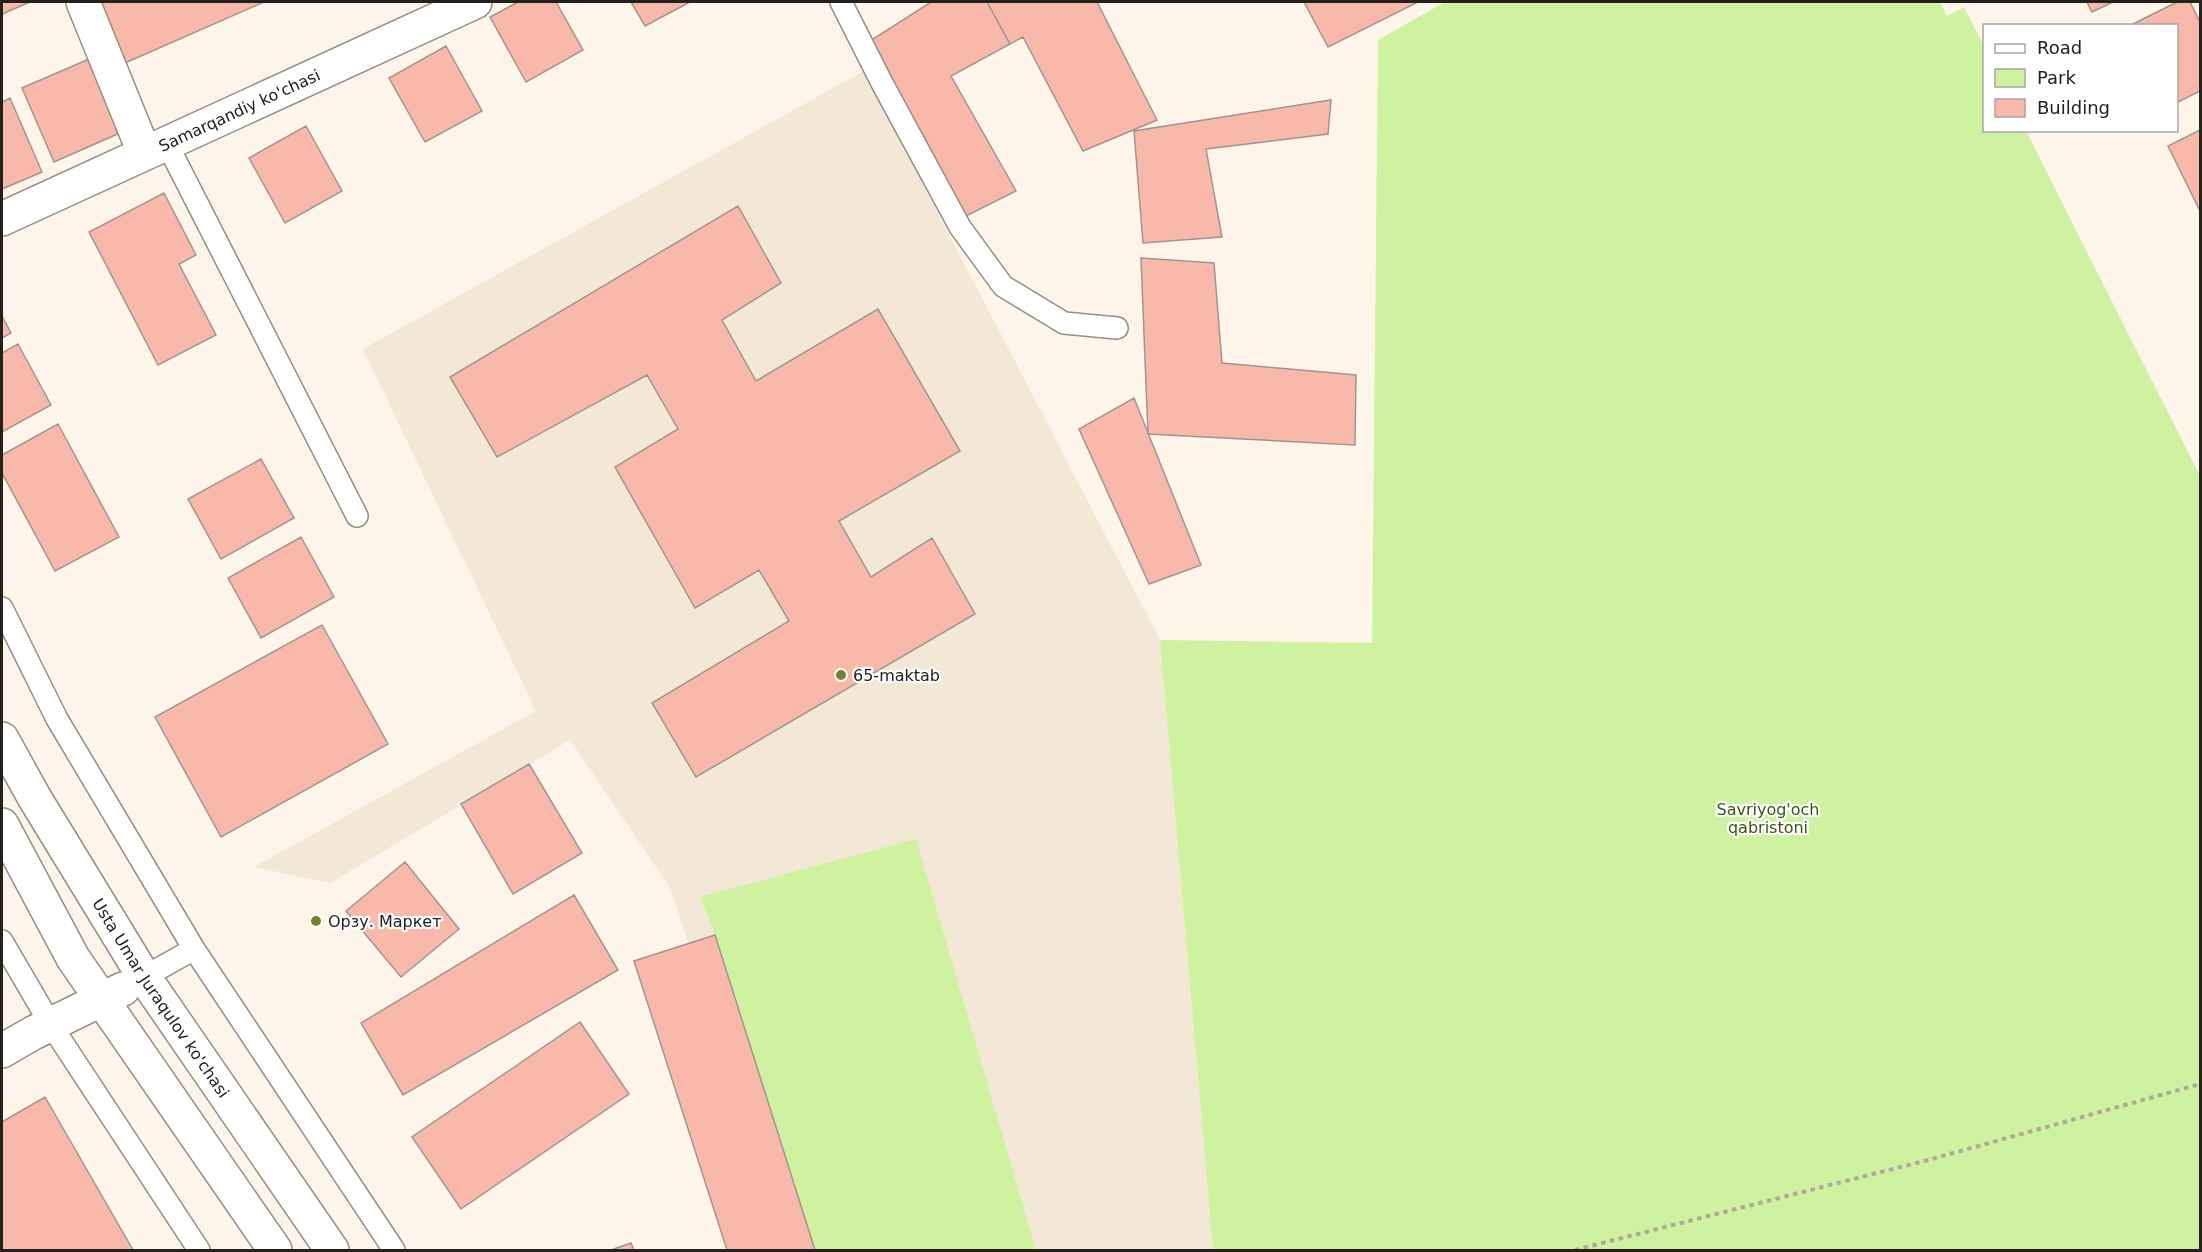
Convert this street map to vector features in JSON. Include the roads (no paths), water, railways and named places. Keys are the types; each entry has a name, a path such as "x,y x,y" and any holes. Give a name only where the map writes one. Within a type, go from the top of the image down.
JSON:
{"main road":[{"path":"83,2 155,147"},
{"name":"Samarqandiy ko'chasi","path":"2,219 475,2"},
{"name":"Usta Umar Juraqulov ko'chasi","path":"2,739 34,797 144,977 332,1251"},
{"path":"2,825 73,958 275,1251"},
{"path":"2,1051 144,977"}],"lane":[{"path":"841,2 960,227 1003,286 1064,323 1117,328"},
{"path":"155,147 357,516"},
{"path":"2,608 57,719 194,949 394,1251"},
{"path":"2,941 51,1025 199,1251"},
{"path":"144,977 194,949"}],"place":[{"name":"65-maktab","path":"841,675"},
{"name":"Орзу. Маркет","path":"316,921"}],"park label":[{"name":"Savriyog'och qabristoni","path":"1768,818"}]}
